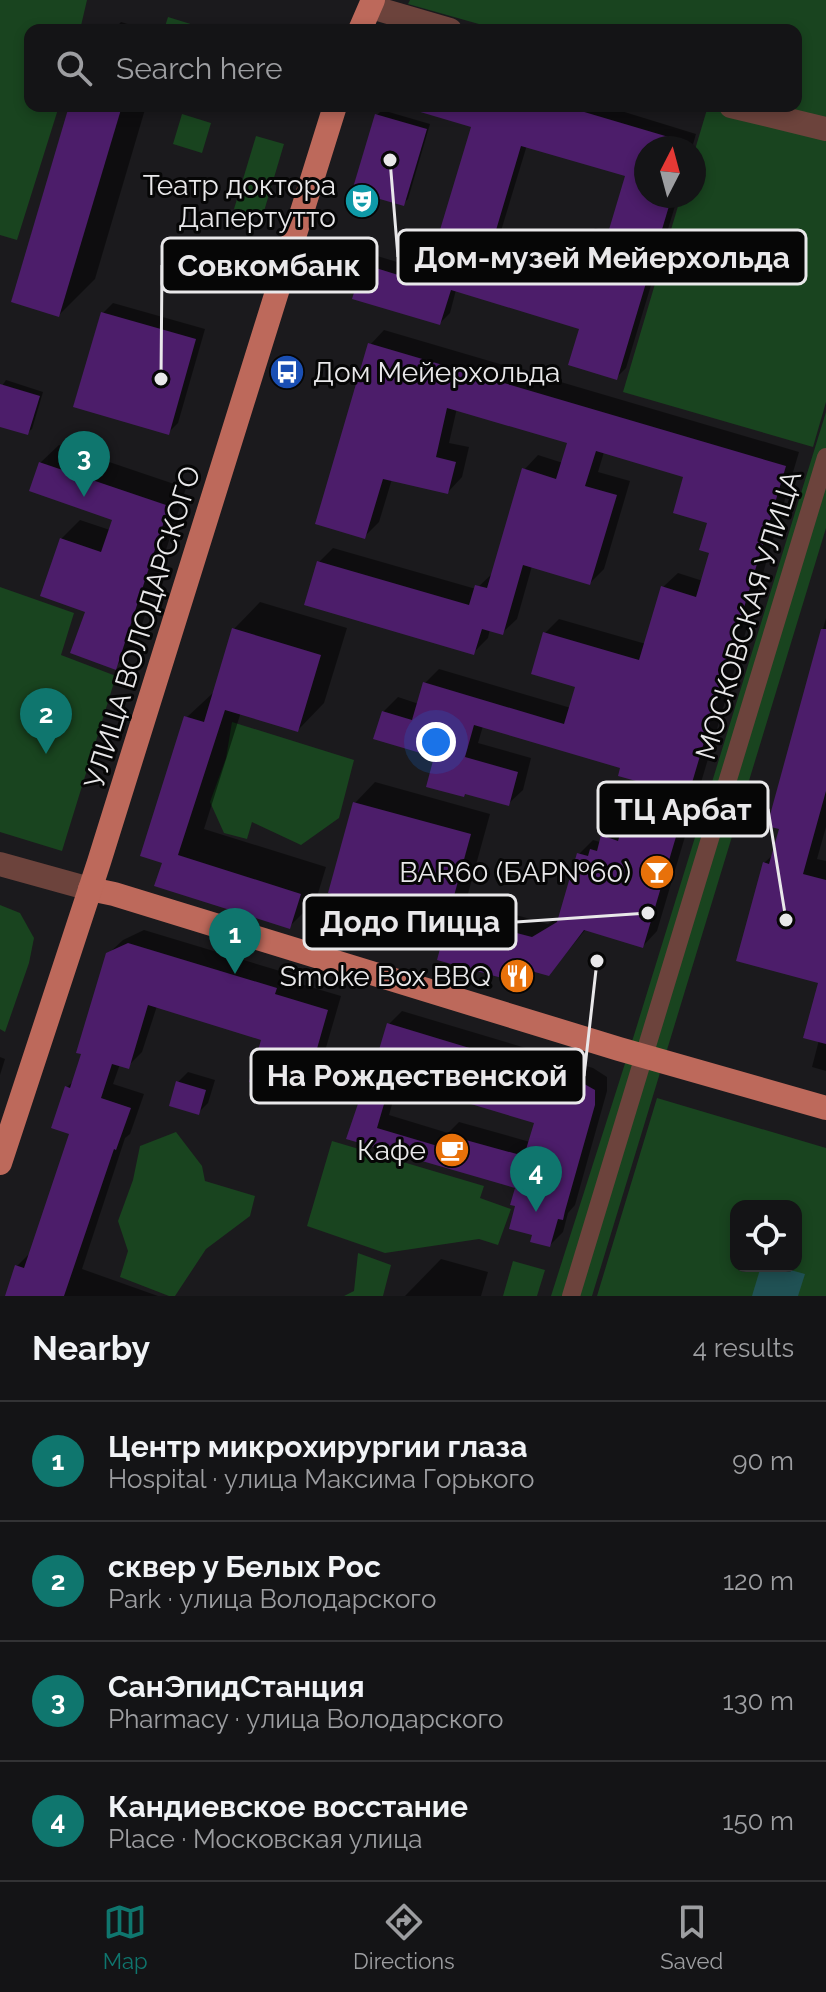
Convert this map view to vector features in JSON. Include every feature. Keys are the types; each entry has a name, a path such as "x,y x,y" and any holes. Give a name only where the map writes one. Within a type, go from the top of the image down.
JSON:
{"main road":[{"path":"361,24 364,2"},
{"name":"УЛИЦА ВОЛОДАРСКОГО","path":"0,1163 90,889 333,112"},
{"path":"90,889 826,1108"}],"street":[{"path":"364,2 432,24"},
{"path":"756,112 826,129"},
{"name":"МОСКОВСКАЯ УЛИЦА","path":"571,1296 826,457"},
{"path":"0,864 90,889"}],"green space":[{"path":"0,0 87,0 81,24 24,24 24,112 57,112 17,240 0,235"},
{"path":"410,0 826,0 826,402 813,447 623,392 677,208 706,208 706,136 699,136 706,112 802,112 802,24 479,24 408,4"},
{"path":"168,17 191,24 166,24"},
{"path":"182,114 211,123 202,153 173,144"},
{"path":"256,136 284,144 262,218 234,209"},
{"path":"826,412 826,528 592,1296 551,1296 635,1032"},
{"path":"0,587 74,613 61,655 116,676 62,851 0,832"},
{"path":"232,722 354,760 339,818 301,845 252,822 247,839 224,833 210,802 226,758"},
{"path":"0,905 20,913 34,938 29,963 5,1032 0,1029"},
{"path":"657,1098 826,1148 826,1296 597,1296"},
{"path":"176,1132 202,1166 205,1181 255,1196 250,1216 206,1249 175,1296 169,1296 120,1277 128,1251 118,1221 133,1180 140,1146"},
{"path":"332,1141 484,1186 480,1198 511,1209 498,1245 479,1239 385,1253 307,1226"},
{"path":"358,1253 391,1265 383,1296 344,1296 354,1291"},
{"path":"513,1261 545,1270 537,1296 503,1296"}],"water":[{"path":"759,1272 805,1274 798,1296 752,1296"}],"building":[{"path":"67,112 120,112 59,317 11,302"},
{"path":"420,112 584,112 665,136 634,136 634,208 668,208 617,380 568,365 579,329 451,290 440,325 352,299 363,264 424,283 471,127","holes":["521,146 625,176 605,243 584,237 578,256 552,248 542,280 486,264"]},
{"path":"375,114 427,129 404,206 352,191"},
{"path":"101,312 196,339 169,435 73,407"},
{"path":"368,343 786,466 643,948 584,930 549,976 524,969 520,983 437,960 449,915 532,937 557,922 577,853 588,856 590,849 597,851 601,835 618,841 636,781 618,776 620,768 474,725 465,757 518,772 509,806 426,787 434,757 373,739 382,711 412,720 423,682 564,724 575,687 531,674 543,632 639,660 661,586 696,597 709,553 699,550 707,523 673,513 683,477 596,451 585,486 617,495 590,585 523,565 503,635 482,629 474,655 304,605 317,561 469,605 475,585 487,588 522,468 556,479 567,443 447,408 436,457 456,462 448,494 383,479 365,539 315,524"},
{"path":"0,384 40,396 28,435 0,427"},
{"path":"39,462 169,506 116,670 70,653 85,612 40,596 60,538 101,552 112,520 29,491"},
{"path":"232,628 321,655 298,732 225,710 178,855 301,894 290,929 154,886 162,863 140,856 184,716 204,722"},
{"path":"821,629 826,629 826,791 803,874 826,880 826,1044 803,1038 818,983 736,961 763,862 769,864 779,829 767,826"},
{"path":"353,802 471,834 446,925 328,893"},
{"path":"128,943 277,988 275,994 328,1010 303,1098 249,1082 261,1040 148,1005 129,1069 112,1064 101,1098 131,1108 64,1296 5,1296 15,1265 24,1268 69,1134 51,1128 65,1086 70,1088 81,1054 76,1053 106,953"},
{"path":"387,1023 579,1081 595,1090 595,1105 563,1220 558,1219 550,1247 530,1242 532,1235 509,1229 515,1206 510,1205 515,1188 346,1139 362,1092 366,1093","holes":["391,1080 534,1123 524,1156 444,1134 441,1147 377,1128"]},
{"path":"176,1081 206,1090 199,1115 169,1106"}],"place":[{"name":"Дом-музей Мейерхольда","path":"390,160"},
{"name":"Театр доктора Дапертутто","path":"362,201"},
{"name":"Дом Мейерхольда","path":"287,372"},
{"name":"Совкомбанк","path":"161,379"},
{"name":"СанЭпидСтанция","path":"84,497"},
{"name":"сквер у Белых Рос","path":"46,754"},
{"name":"BAR60 (БАР№60)","path":"657,872"},
{"name":"Додо Пицца","path":"648,913"},
{"name":"ТЦ Арбат","path":"786,920"},
{"name":"На Рождественской","path":"597,961"},
{"name":"Центр микрохирургии глаза","path":"235,974"},
{"name":"Smoke Box BBQ","path":"517,976"},
{"name":"Кафе","path":"452,1150"},
{"name":"Кандиевское восстание","path":"536,1212"}]}
